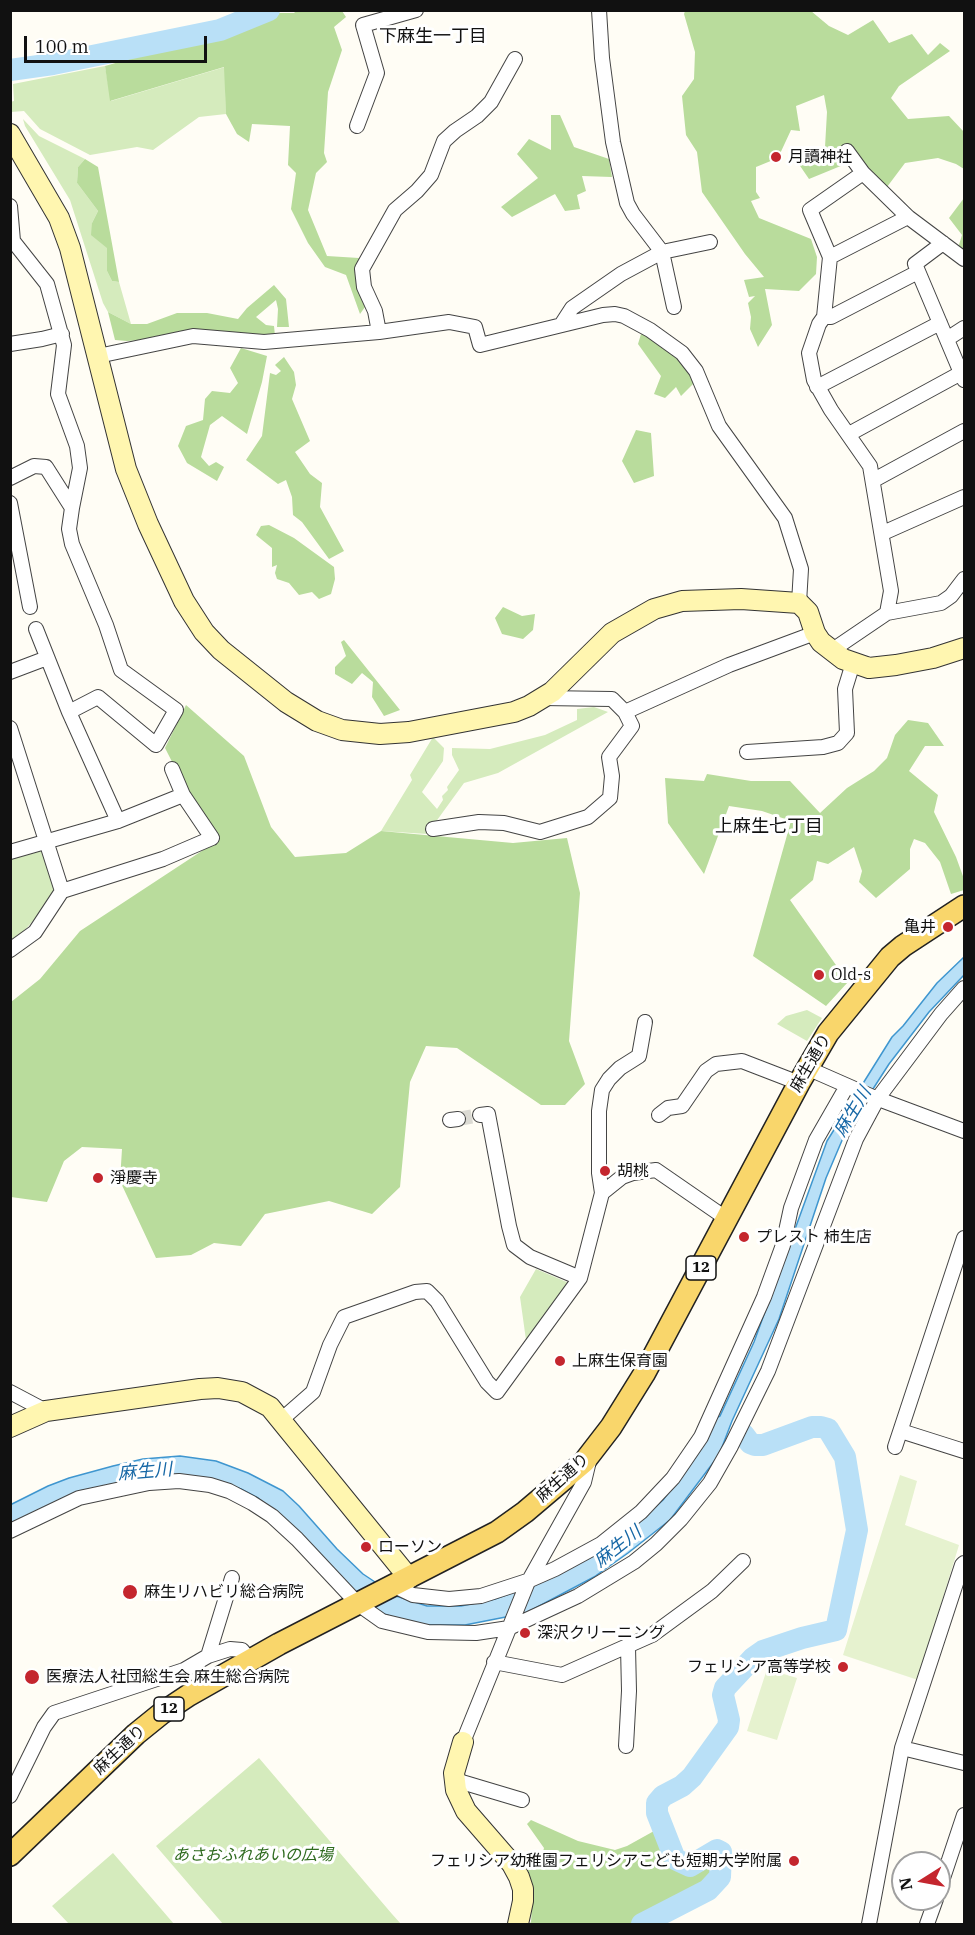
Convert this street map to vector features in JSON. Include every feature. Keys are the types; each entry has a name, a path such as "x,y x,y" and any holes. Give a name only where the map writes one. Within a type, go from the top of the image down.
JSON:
{"main road":[{"name":"麻生通り","path":"10,1855 136,1734 189,1695 250,1660 497,1532 525,1512 590,1455 644,1374 803,1075 828,1033 890,957 964,906"}],"street":[{"path":"357,126 377,73 363,25 416,10"},
{"path":"599,10 613,142 627,203 662,252 674,307"},
{"path":"379,332 375,310 364,287 362,269 395,210 431,175 444,141 455,130 477,116 491,102 515,59"},
{"path":"10,134 59,218 70,248 126,469 148,524 184,601 204,632 221,650 286,702 317,721 342,730 380,734 409,732 514,712 542,698 565,681 612,633 654,609 682,601 704,599 799,603"},
{"path":"847,151 863,173 908,217 964,259"},
{"path":"863,173 810,210 830,256 824,317 819,324 809,353 817,387 870,466 891,591 887,613"},
{"path":"10,206 13,241 47,284 62,334 64,345 58,394 77,446 80,468 69,529 72,544 106,625 121,670 176,710 156,746 98,698 69,712"},
{"path":"830,256 908,217"},
{"path":"561,325 572,308 621,274 662,252 710,242"},
{"path":"849,434 963,377 915,264 943,243"},
{"path":"824,317 831,317 918,272"},
{"path":"98,357 193,336 264,342 379,332 449,322 474,327 480,345 615,314 632,319 682,353 696,371 719,426 785,518 801,569 799,603 807,612 821,642 831,651 853,663 869,668 933,658 964,648"},
{"path":"817,387 940,323"},
{"path":"947,339 964,328"},
{"path":"10,344 62,334"},
{"path":"874,480 964,431"},
{"path":"10,478 34,466 46,467 72,508"},
{"path":"883,533 964,497"},
{"path":"10,503 30,607"},
{"path":"831,651 887,613 941,603 951,596 964,579"},
{"path":"36,630 69,712 118,820"},
{"path":"625,712 729,665 815,633"},
{"path":"10,672 47,658"},
{"path":"747,752 823,747 838,742 847,733 845,689 853,663"},
{"path":"433,829 479,822 504,823 540,832 588,817 610,798 612,776 609,757 632,726 625,712 612,699 542,698"},
{"path":"10,728 62,891"},
{"path":"10,950 35,932 62,891 163,859 212,838 183,795 172,769"},
{"path":"10,852 118,820 183,795"},
{"path":"10,1531 79,1498 149,1483 178,1481 210,1485 229,1491 272,1516 297,1539 358,1604 382,1622 428,1632 477,1633 511,1623 578,1596 634,1562 681,1520 710,1483 768,1371 801,1288 844,1167 875,1098 964,988"},
{"path":"281,1420 313,1392 330,1345 344,1317 415,1292 427,1291 437,1301 487,1382 497,1392 580,1278 602,1193 599,1173 599,1111 602,1090 620,1068 639,1056 645,1022"},
{"path":"659,1115 668,1108 682,1106 706,1071 716,1064 742,1061 850,1087 964,1131"},
{"path":"10,1427 46,1411 218,1388 242,1392 270,1407 413,1594 449,1599 481,1596 529,1582 601,1544 640,1512 673,1478 700,1437 768,1287 783,1245 791,1208 816,1140 850,1087"},
{"path":"480,1115 488,1114 508,1226 514,1245 530,1257 580,1278"},
{"path":"602,1193 622,1177 643,1170 656,1170 727,1219"},
{"path":"895,1447 964,1238"},
{"path":"10,1392 46,1411"},
{"path":"901,1431 964,1451"},
{"path":"518,1924 523,1901 519,1877 512,1864 459,1800 455,1780 457,1757 494,1662 529,1582 584,1482 590,1455"},
{"path":"494,1662 562,1674 652,1635 712,1591 743,1561"},
{"path":"869,1924 903,1748 964,1563"},
{"path":"208,1656 232,1578"},
{"path":"627,1746 628,1647"},
{"path":"10,1796 44,1727 54,1713 184,1670 208,1656 230,1649 242,1650 250,1660"},
{"path":"903,1748 964,1763"},
{"path":"455,1780 522,1800"},
{"path":"951,1854 964,1815"}],"green space":[{"path":"297,10 342,11 346,17 334,27 342,50 328,92 324,153 327,162 316,173 308,210 327,256 359,258 357,279 365,307 360,314 346,275 325,267 308,243 291,209 296,173 288,165 290,126 252,124 249,142 237,134 226,114 224,67 110,101 105,66 255,23 276,13 294,13"},
{"path":"685,11 811,11 829,26 848,35 873,20 889,43 912,34 928,55 940,43 950,51 899,86 891,98 908,119 949,116 964,132 964,169 938,158 905,163 887,187 875,183 848,163 809,179 796,160 825,147 827,112 824,95 796,106 800,131 791,130 778,158 756,167 756,192 760,198 751,201 759,218 811,239 817,257 816,274 799,291 765,289 772,325 758,347 750,329 751,317 748,303 755,296 749,297 744,280 764,277 702,192 697,152 686,135 682,96 694,79 695,52"},
{"path":"105,66 111,101 225,67 226,114 199,117 153,150 137,147 90,155 40,129 24,111 11,112 10,102 14,101 13,84"},
{"path":"551,115 560,115 574,147 609,159 612,177 582,176 586,191 577,195 580,209 565,211 555,194 512,217 501,207 538,178 517,154 529,139 551,150"},
{"path":"23,119 39,136 85,159 78,167 77,183 98,211 92,223 108,248 107,271 112,281 119,282 131,324 108,312 103,303 70,200"},
{"path":"85,159 98,167 119,282 112,281 107,271 107,248 91,235 92,223 98,211 77,183 78,167"},
{"path":"964,198 964,253 958,248 962,235 949,218"},
{"path":"274,285 286,299 289,327 277,327 276,300 256,317 266,325 274,326 275,336 115,340 108,312 131,324 147,324 177,313 207,313 238,319 247,308"},
{"path":"641,334 656,336 671,350 696,381 681,396 676,387 665,398 654,394 661,376 638,344"},
{"path":"241,348 267,356 247,434 222,416 210,425 201,457 209,466 216,462 224,467 217,481 187,463 178,446 186,426 203,420 205,399 212,391 230,393 238,383 230,368"},
{"path":"284,357 294,372 296,385 292,399 310,441 295,452 310,474 322,483 320,507 344,551 329,559 302,522 293,515 292,497 286,480 278,484 246,460 262,436 270,373 276,375 281,371 275,365"},
{"path":"636,430 651,433 654,476 634,483 622,461"},
{"path":"269,525 294,538 334,567 335,579 331,594 319,599 312,592 299,595 289,583 277,579 275,573 277,565 272,567 272,548 256,535 261,526"},
{"path":"503,607 522,616 535,614 533,630 523,639 502,634 495,618"},
{"path":"344,640 400,710 384,716 372,697 373,682 362,673 352,684 335,674 335,667 346,656 341,642"},
{"path":"186,705 244,756 271,827 295,857 346,853 381,831 513,843 567,838 580,893 569,1041 585,1084 565,1105 541,1105 457,1048 426,1046 410,1082 400,1187 372,1214 329,1201 265,1214 241,1246 214,1243 191,1255 156,1258 120,1181 122,1149 82,1147 64,1161 47,1202 11,1197 11,1002 40,979 80,931 220,839 188,793 165,748"},
{"path":"594,707 608,712 498,773 464,783 427,834 381,831 412,780 410,775 433,737 444,748 443,761 422,792 437,809 443,800 442,796 448,790 447,787 459,770 452,755 452,748 490,749 545,735 577,720 577,709"},
{"path":"908,720 928,723 944,746 925,746 909,771 938,795 934,812 956,857 964,879 964,890 951,894 940,862 925,843 914,839 910,849 910,869 876,898 859,882 862,871 854,847 828,864 817,861 813,880 790,900 848,982 826,1006 753,956 791,821 762,811 729,806 704,874 668,823 665,778 704,781 707,774 751,781 790,781 820,813 847,788 874,771 887,758 895,735"},
{"path":"41,848 57,890 41,912 11,942 11,855"},
{"path":"807,1010 822,1018 807,1041 777,1024 786,1016"},
{"path":"536,1269 569,1283 526,1340 520,1297"},
{"path":"900,1475 917,1481 905,1525 959,1545 918,1680 843,1655"},
{"path":"767,1669 797,1678 777,1740 747,1731"},
{"name":"あさおふれあいの広場","path":"259,1758 401,1924 223,1924 156,1846"},
{"path":"531,1820 578,1841 615,1850 654,1831 667,1859 680,1871 697,1870 706,1860 714,1856 717,1866 713,1881 700,1891 691,1894 680,1893 677,1902 666,1915 643,1924 529,1924 533,1889 524,1856 540,1862 544,1848 527,1824"},
{"path":"113,1853 174,1924 69,1924 52,1906"}],"water":[{"name":"麻生川","path":"964,957 964,975 929,1012 889,1064 846,1131 826,1178 779,1319 732,1421 719,1455 670,1520 594,1577 526,1613 465,1625 425,1625 408,1622 381,1613 357,1596 284,1520 258,1498 241,1489 212,1479 161,1476 11,1527 10,1505 48,1486 69,1478 143,1459 180,1456 216,1461 248,1473 283,1491 363,1574 396,1596 427,1606 461,1606 495,1599 546,1580 633,1527 663,1500 692,1461 714,1419 720,1416 754,1342 827,1141 892,1037 937,983"}],"waterway":[{"path":"10,70 53,64 220,30 269,10"},
{"path":"642,1924 708,1890 720,1877 721,1852 717,1850 690,1866 675,1859 657,1813 657,1803 663,1796 682,1786 692,1777 728,1727 729,1720 723,1695 725,1688 753,1658 763,1651 836,1630 857,1530 845,1457 828,1429 812,1427 763,1445 750,1443 744,1435"}],"tunnel":[{"path":"458,1119 480,1115"}],"place":[{"name":"月讀神社","path":"776,157"},
{"name":"亀井","path":"948,927"},
{"name":"Old-s","path":"819,975"},
{"name":"胡桃","path":"605,1171"},
{"name":"淨慶寺","path":"98,1178"},
{"name":"プレスト 柿生店","path":"744,1237"},
{"name":"上麻生保育園","path":"560,1361"},
{"name":"ローソン","path":"366,1547"},
{"name":"麻生リハビリ総合病院","path":"130,1592"},
{"name":"深沢クリーニング","path":"525,1633"},
{"name":"フェリシア高等学校","path":"843,1667"},
{"name":"医療法人社団総生会 麻生総合病院","path":"32,1677"},
{"name":"フェリシア幼稚園フェリシアこども短期大学附属","path":"794,1861"}],"district":[{"name":"下麻生一丁目","path":"433,37"},
{"name":"上麻生七丁目","path":"769,827"}]}
